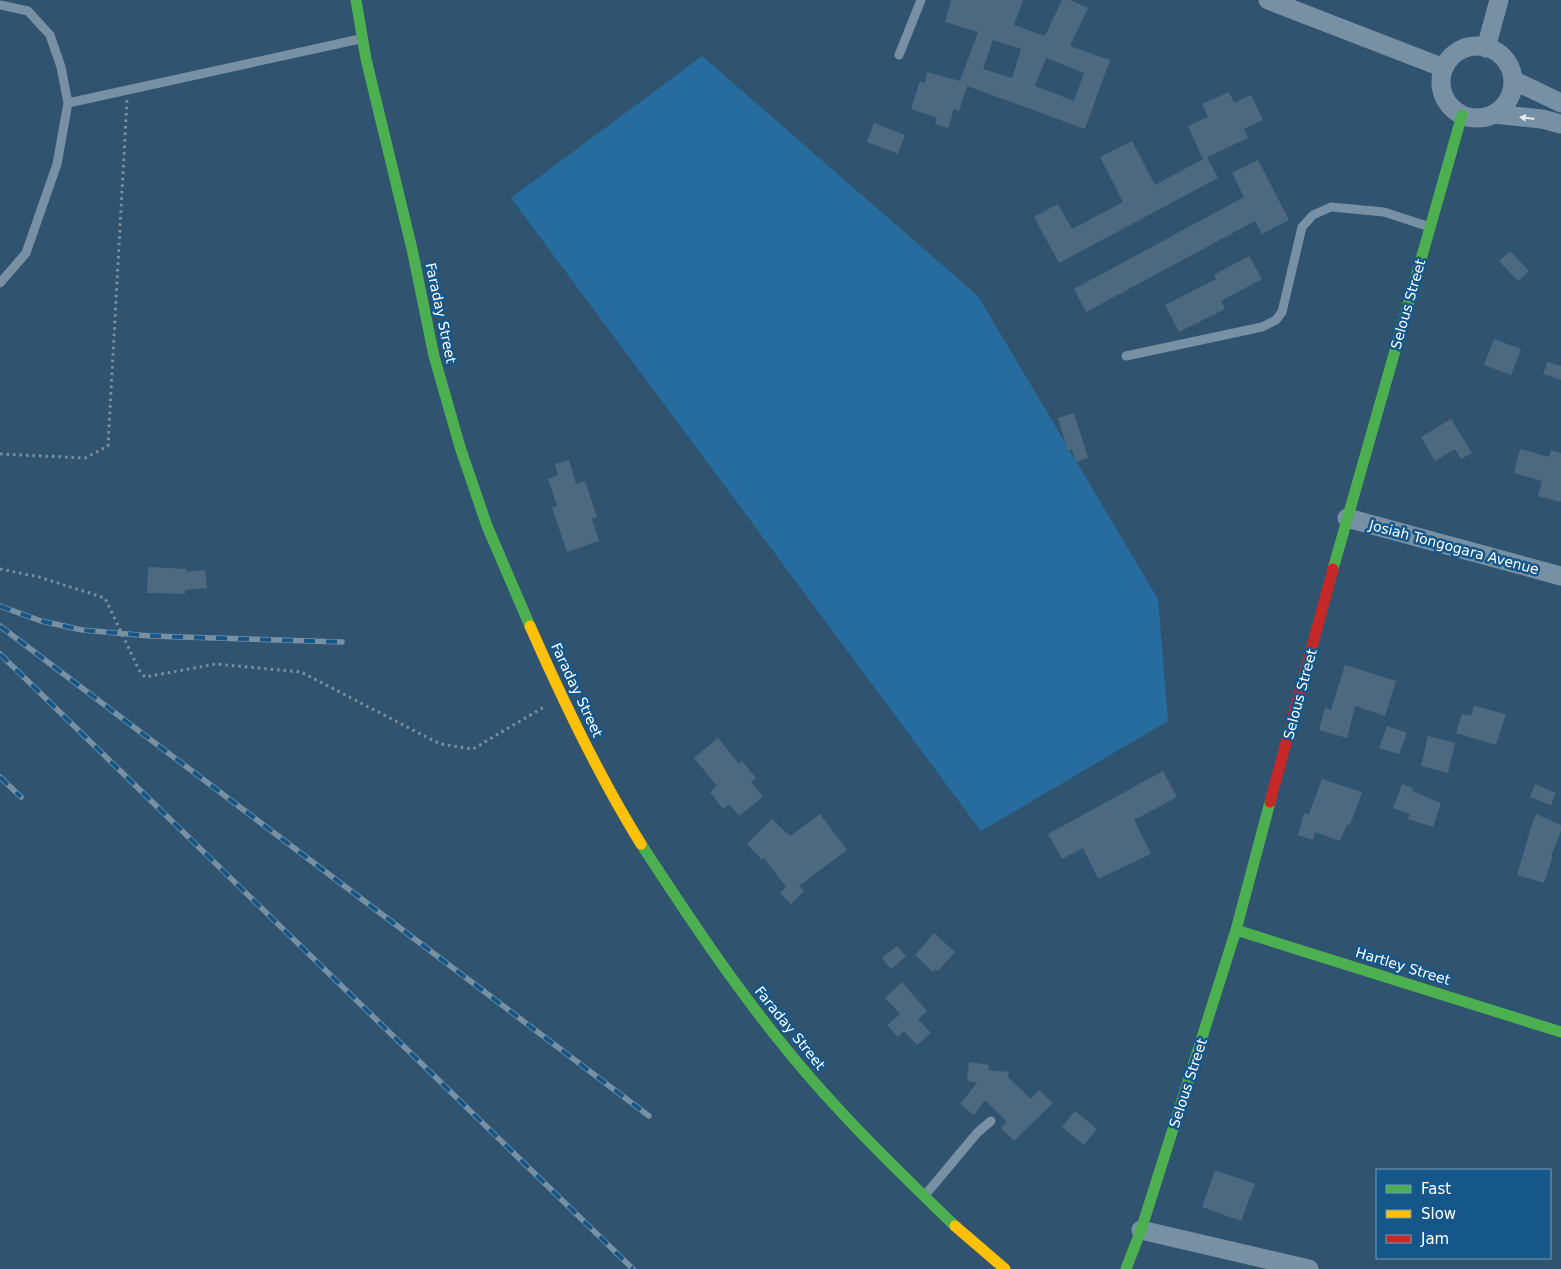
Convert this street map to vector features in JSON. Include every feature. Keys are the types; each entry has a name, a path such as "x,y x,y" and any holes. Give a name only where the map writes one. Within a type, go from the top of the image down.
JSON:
{"street":[{"name":"Faraday Street","path":"356,0 366,59 412,249 434,356 460,447 487,526 561,696 601,776 640,843 719,962 783,1046 839,1110 924,1196 1004,1269"},
{"path":"1268,0 1444,68"},
{"path":"1486,48 1499,0"},
{"path":"1469,48 1492,50 1503,57 1510,68 1513,80 1512,92 1506,103 1494,114 1474,118 1462,115 1452,109 1445,100 1441,78 1444,68 1450,58 1459,51 1469,48"},
{"path":"1513,80 1561,103"},
{"path":"1494,114 1542,119 1561,124"},
{"name":"Selous Street","path":"1126,1269 1141,1230 1236,930 1348,518 1462,115"},
{"name":"Josiah Tongogara Avenue","path":"1348,518 1561,576"},
{"name":"Hartley Street","path":"1236,930 1561,1032"},
{"path":"1141,1230 1309,1269"}],"lane":[{"path":"899,55 921,0"},
{"path":"0,5 28,11 50,35 61,67 68,103 57,164 26,253 0,283"},
{"path":"68,103 363,39"},
{"path":"1126,356 1262,327 1276,320 1282,312 1302,227 1313,215 1331,207 1384,212 1430,227"},
{"path":"924,1196 977,1133 991,1121"}],"path":[{"path":"0,454 85,458 108,446 127,90"},
{"path":"0,569 39,577 105,598 139,670 145,676 216,664 301,672 440,744 473,749 561,696"}],"shaded area":[{"path":"702,56 978,296 1158,599 1168,721 981,831 511,198"}],"building":[{"path":"951,0 1023,0 1014,25 1045,36 1062,0 1070,0 1088,8 1070,46 1110,60 1085,129 967,86 959,111 954,109 948,128 935,124 937,118 911,109 920,81 925,83 927,72 960,81 978,32 945,22","holes":["993,40 1021,49 1012,78 983,69","1046,58 1084,73 1074,101 1035,86"]},
{"path":"1229,92 1234,103 1251,95 1263,120 1244,129 1248,138 1203,159 1188,126 1208,117 1202,104"},
{"path":"874,123 905,135 898,154 867,142"},
{"path":"1132,141 1155,185 1207,157 1218,178 1059,263 1034,217 1058,204 1072,229 1123,202 1100,157"},
{"path":"1258,160 1289,220 1262,234 1255,221 1086,312 1074,289 1244,197 1232,173"},
{"path":"1510,251 1529,271 1518,281 1499,261"},
{"path":"1249,256 1262,279 1221,301 1225,309 1179,332 1165,305 1216,279 1214,275"},
{"path":"1494,339 1521,349 1511,375 1484,365"},
{"path":"1547,362 1561,366 1561,380 1543,374"},
{"path":"1074,413 1088,458 1076,462 1072,449 1068,451 1058,418"},
{"path":"1451,419 1472,453 1461,459 1455,449 1435,461 1421,437"},
{"path":"1520,449 1549,457 1551,450 1561,453 1561,502 1538,496 1542,481 1514,473"},
{"path":"569,460 576,484 585,481 597,517 592,519 599,541 567,552 552,508 557,506 548,479 558,475 555,464"},
{"path":"148,567 187,569 186,572 205,570 207,588 185,590 185,594 147,593"},
{"path":"1345,665 1396,681 1385,716 1355,706 1347,738 1319,730 1325,708 1331,710"},
{"path":"1474,706 1506,714 1496,745 1456,733 1462,714 1471,716"},
{"path":"1387,726 1407,733 1399,754 1379,748"},
{"path":"1428,736 1455,743 1448,773 1421,766"},
{"path":"718,738 739,764 742,761 756,778 751,782 763,797 739,816 729,804 723,809 710,792 717,786 694,758"},
{"path":"1163,771 1177,797 1134,820 1151,854 1098,879 1083,848 1062,859 1048,834"},
{"path":"1322,779 1362,792 1350,825 1347,824 1340,841 1315,832 1313,840 1298,835 1304,813 1309,814"},
{"path":"1402,784 1413,788 1412,791 1441,803 1433,827 1408,819 1410,814 1393,808"},
{"path":"1535,784 1556,793 1551,805 1530,797"},
{"path":"820,814 847,850 799,886 804,891 791,904 780,893 786,887 764,858 762,860 747,844 772,819 790,836"},
{"path":"1536,814 1561,825 1561,831 1551,856 1553,856 1544,883 1517,875"},
{"path":"934,933 955,952 938,971 935,969 933,972 915,955"},
{"path":"897,946 906,956 891,969 882,958"},
{"path":"902,982 927,1011 918,1019 931,1033 917,1045 904,1031 898,1037 887,1025 900,1014 885,998"},
{"path":"969,1062 989,1065 988,1070 1009,1072 1008,1077 1031,1099 1039,1090 1053,1103 1014,1141 1001,1128 1007,1122 985,1100 974,1115 960,1104 977,1083 967,1081"},
{"path":"1075,1111 1097,1129 1084,1145 1062,1127"},
{"path":"1215,1170 1255,1184 1241,1221 1202,1207"}],"railway":[{"path":"0,606 41,621 82,630 150,636 342,642"},
{"path":"0,626 649,1116"},
{"path":"0,654 633,1269"},
{"path":"0,777 21,797"}],"traffic: fast":[{"path":"356,0 366,59 412,249 434,356 460,447 487,526 530,626"},
{"path":"1333,569 1462,115"},
{"path":"1126,1269 1141,1230 1236,930 1270,802"},
{"path":"641,844 727,971 783,1045 844,1116 955,1226"},
{"path":"1236,930 1561,1032"}],"traffic: slow":[{"path":"530,626 582,737 610,791 641,844"},
{"path":"955,1226 1005,1269"}],"traffic: jam":[{"path":"1270,802 1333,569"}]}
